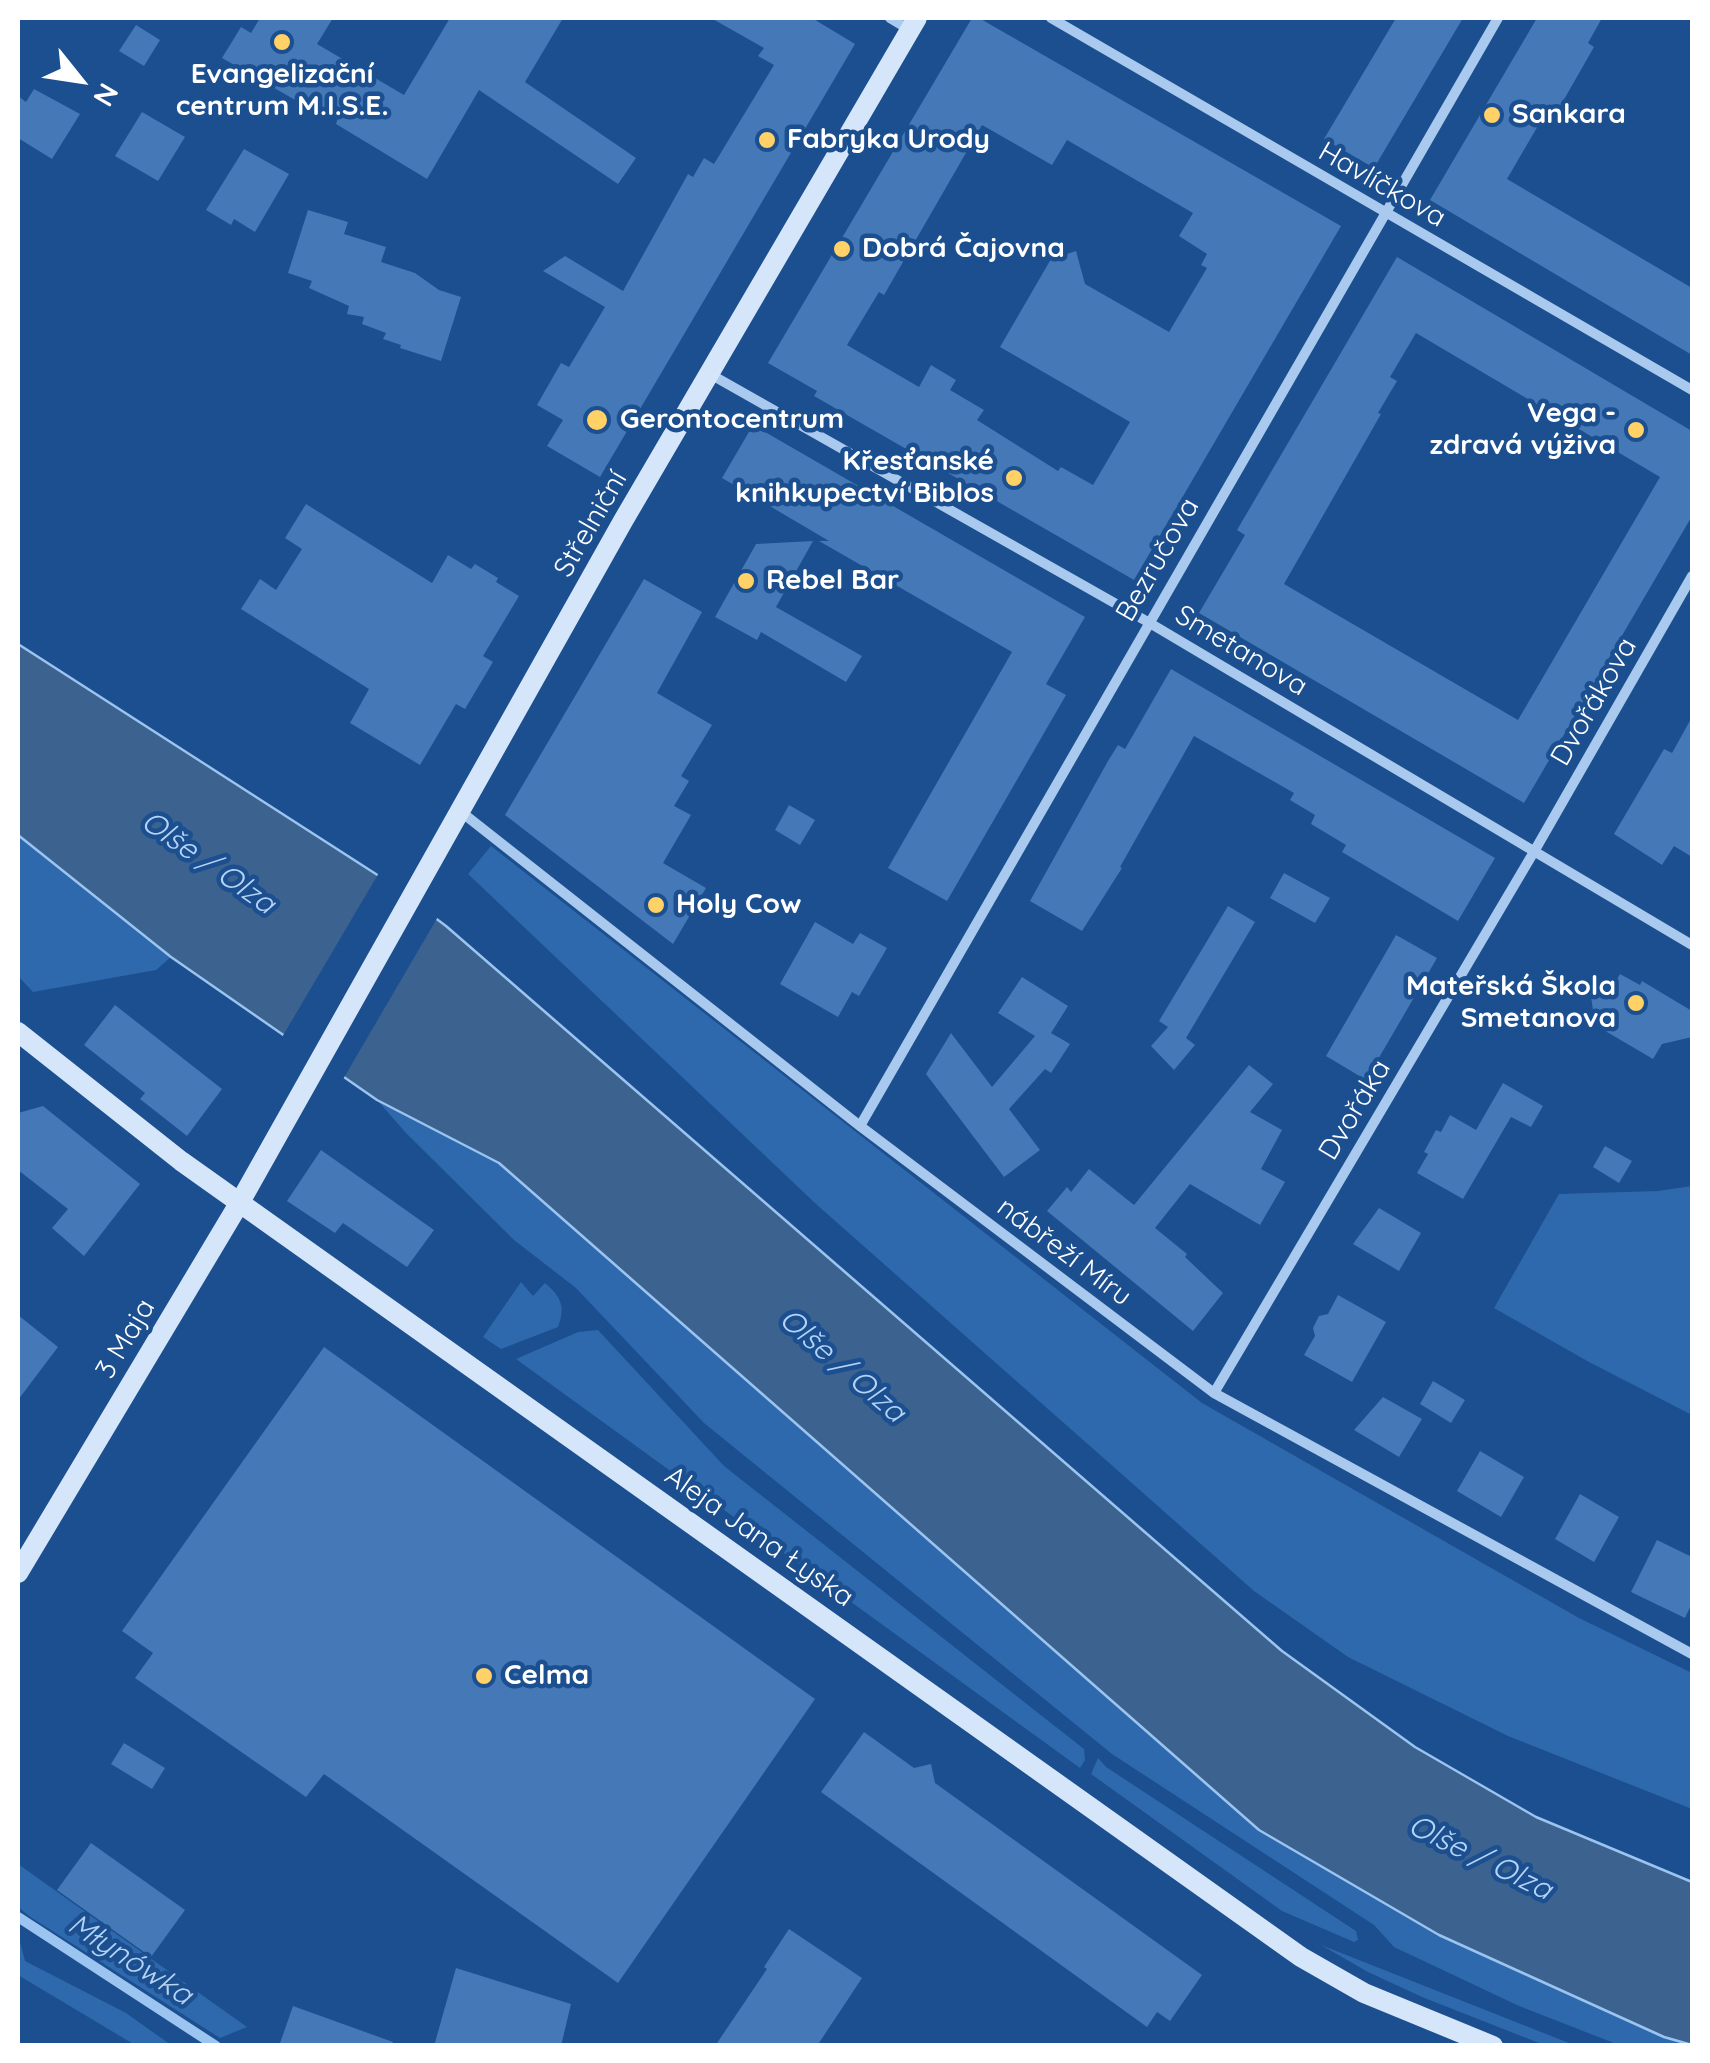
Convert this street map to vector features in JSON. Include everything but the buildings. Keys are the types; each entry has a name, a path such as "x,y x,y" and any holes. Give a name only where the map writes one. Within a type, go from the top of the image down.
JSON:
{"street":[{"path":"890,18 913,24"},
{"name":"Havlíčkova","path":"1050,18 1692,390"},
{"name":"Bezručova","path":"860,1126 1498,18"},
{"name":"Střelniční","path":"278,1130 913,24"},
{"name":"Smetanova","path":"710,374 1148,622 1692,945"},
{"name":"Dvořákova","path":"1535,850 1692,576"},
{"name":"nábřeží Míru","path":"460,810 860,1126 1214,1393 1692,1654"},
{"name":"Dvořáka","path":"1214,1393 1535,850"},
{"name":"Aleja Jana Łyska","path":"18,1032 182,1161 1302,1958 1462,2040 1493,2046"},
{"name":"3 Maja","path":"18,1573 240,1202 278,1130"}],"shaded area":[{"path":"18,835 171,957 156,970 33,992 18,976"},
{"path":"491,846 1202,1403 1579,1618 1692,1673 1692,1809 1508,1736 1348,1657 1254,1591 816,1204 468,874"},
{"path":"377,1100 499,1163 758,1390 1439,1935 1687,2045 1619,2045 1519,2006 1394,1947 1374,1925 1112,1754 704,1423 576,1288 514,1240"},
{"path":"1692,1186 1692,1415 1494,1308 1559,1194"},
{"path":"521,1282 533,1296 545,1283 550,1288 560,1302 558,1327 501,1349 483,1337"},
{"path":"598,1330 724,1466 1084,1749 1085,1760 1080,1768 516,1359 578,1332"},
{"path":"1098,1758 1106,1767 1356,1931 1358,1940 1354,1942 1282,1911 1091,1774"},
{"path":"18,1864 247,2027 220,2038 29,1916 18,1907"},
{"path":"18,1934 25,1961 126,2013 171,2045 135,2045 18,1975"},
{"path":"1321,1945 1574,2045 1544,2045 1422,1997"}],"water":[{"name":"Olše / Olza","path":"18,644 379,876 446,926 1282,1651 1415,1747 1536,1817 1692,1882 1692,2045 1664,2037 1439,1935 1259,1830 499,1163 377,1100 171,957 18,835"}],"pier":[{"path":"380,871 439,915 342,1081 281,1039"}],"waterway":[{"name":"Młynówka","path":"18,1917 216,2046"}],"place":[{"name":"Evangelizační centrum M.I.S.E.","path":"282,42"},
{"name":"Sankara","path":"1492,115"},
{"name":"Fabryka Urody","path":"767,140"},
{"name":"Dobrá Čajovna","path":"842,249"},
{"name":"Gerontocentrum","path":"597,420"},
{"name":"Vega - zdravá výživa","path":"1636,430"},
{"name":"Křesťanské knihkupectví Biblos","path":"1014,478"},
{"name":"Rebel Bar","path":"746,581"},
{"name":"Holy Cow","path":"656,905"},
{"name":"Mateřská Škola Smetanova","path":"1636,1003"},
{"name":"Celma","path":"484,1676"}]}
